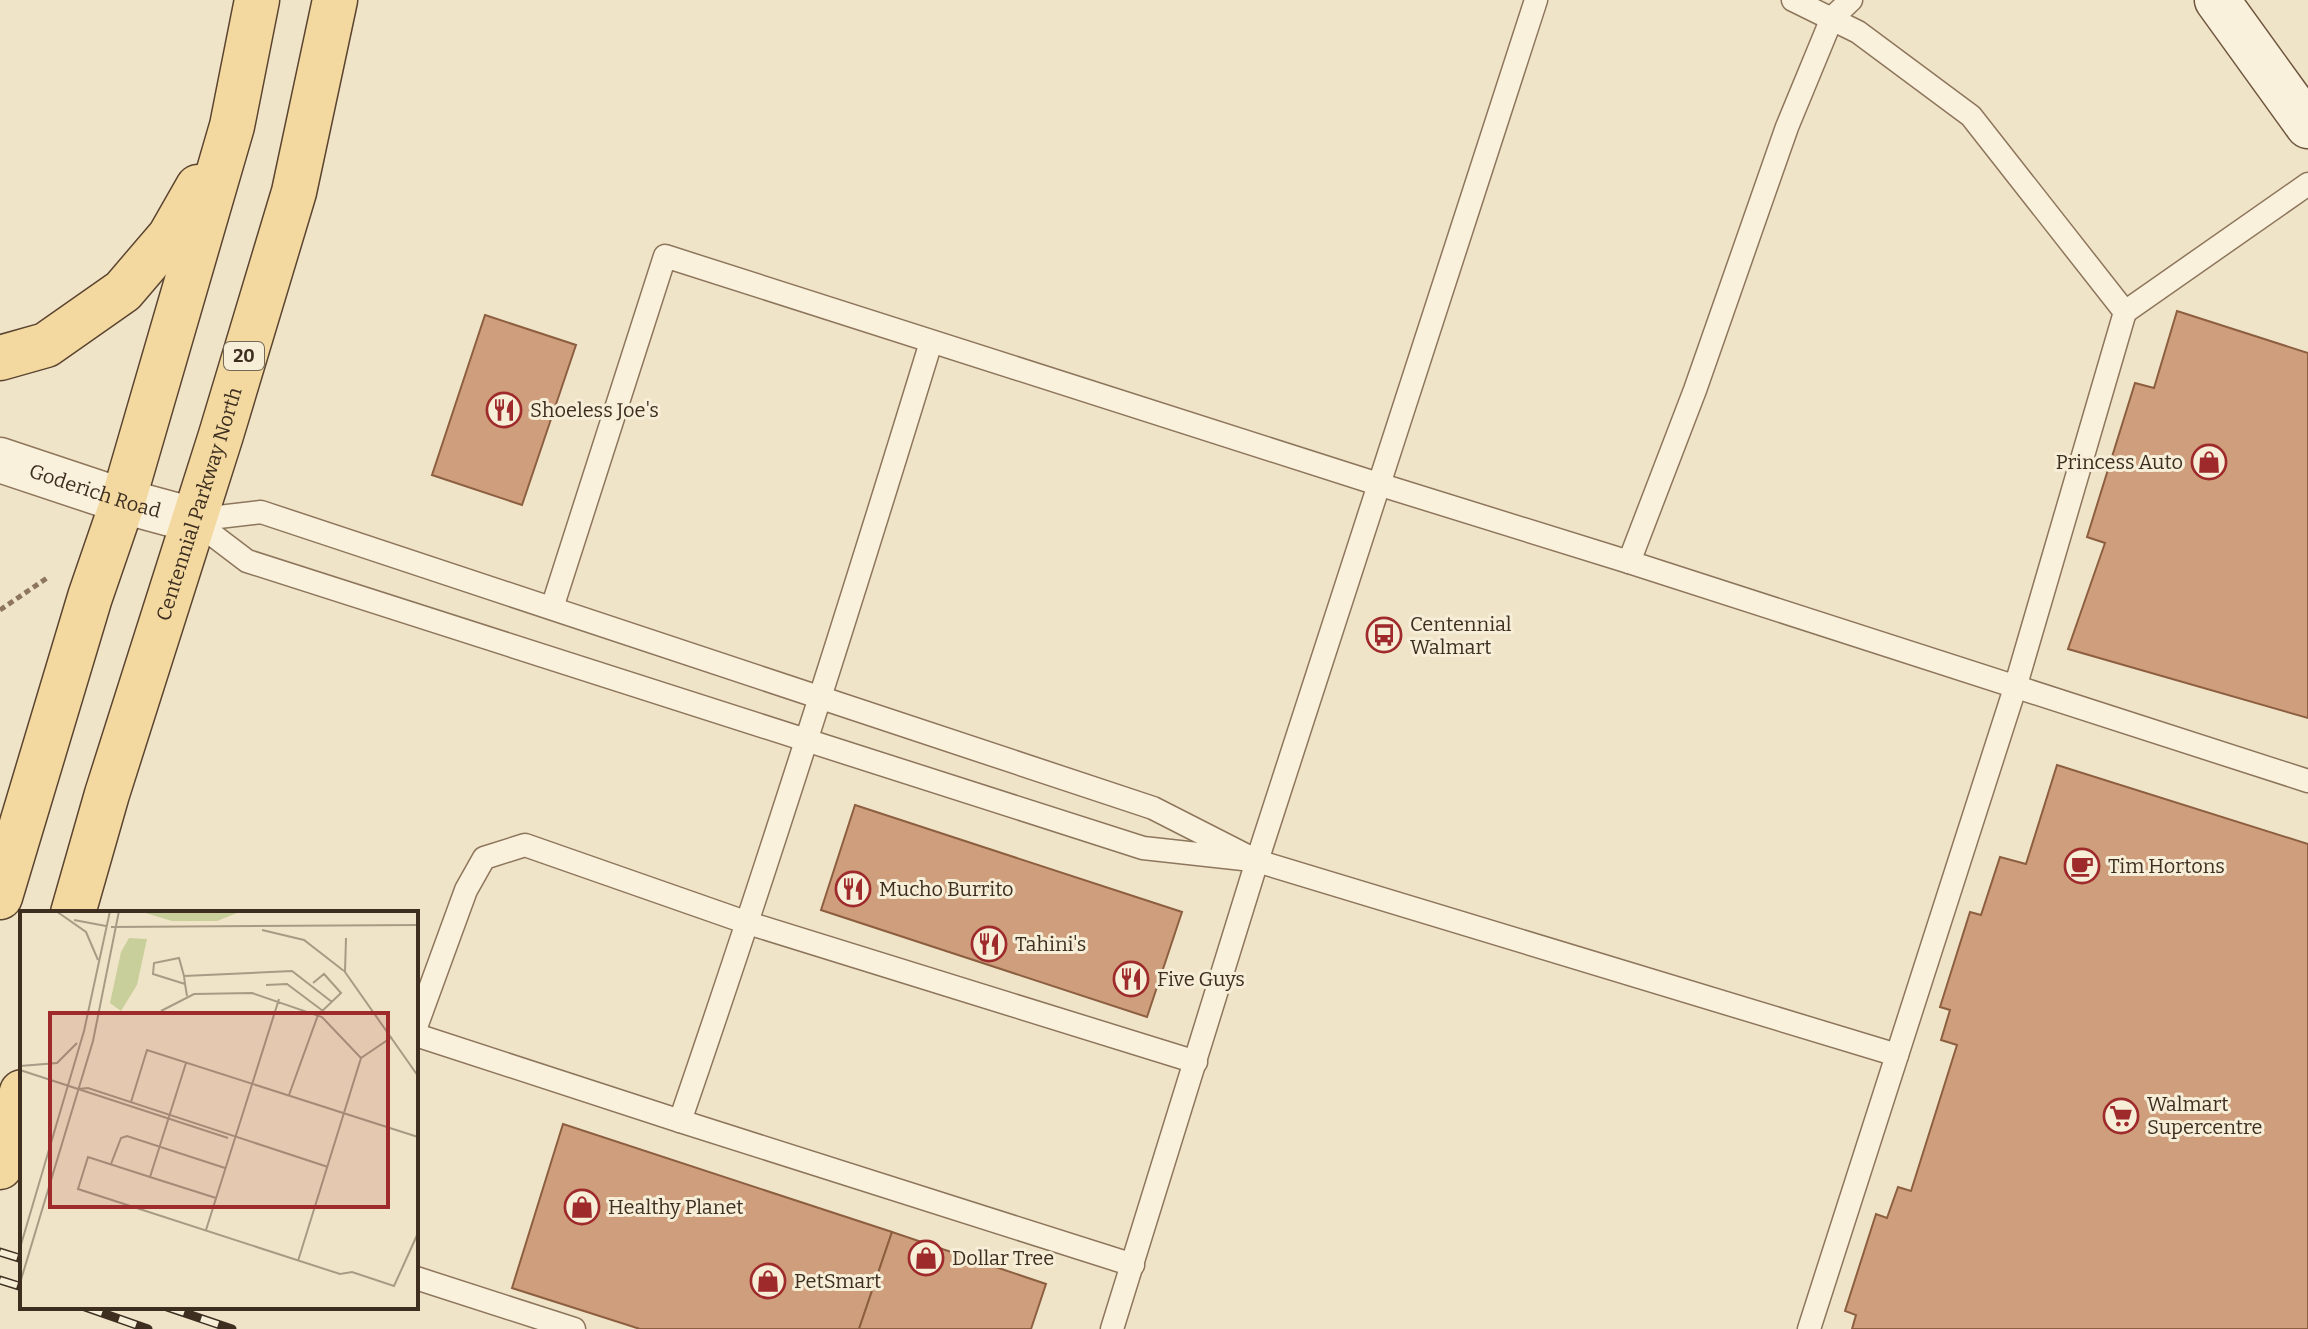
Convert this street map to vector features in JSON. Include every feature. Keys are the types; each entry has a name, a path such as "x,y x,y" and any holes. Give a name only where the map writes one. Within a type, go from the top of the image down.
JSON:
{"main road":[{"path":"0,897 90,597 123,501 232,126 257,0"},
{"name":"Centennial Parkway North","path":"74,911 294,192 335,0"},
{"path":"0,358 46,345 123,291 170,236 232,126"},
{"path":"0,1167 20,1099"}],"street":[{"path":"2217,0 2308,126"},
{"name":"Goderich Road","path":"0,460 123,501 193,520"}],"lane":[{"path":"1112,1329 1257,861 1536,0"},
{"path":"1793,0 1858,32 1971,116 2125,312"},
{"path":"1629,562 1695,390 1787,127 1832,18 1851,0"},
{"path":"1809,1329 2015,688 2125,312 2308,184"},
{"path":"552,608 665,256 2308,781"},
{"path":"680,1121 821,698 931,342"},
{"path":"193,520 261,512 1153,808 1257,861 1897,1055"},
{"path":"193,520 247,561 807,741 1143,848 1257,861"},
{"path":"418,1022 466,890 484,858 525,845 748,923 1196,1062"},
{"path":"418,1036 1133,1265"},
{"path":"418,1279 574,1329"}],"path":[{"path":"0,610 47,578"}],"building":[{"name":"Princess Auto","path":"2177,311 2308,353 2308,718 2068,649 2105,543 2087,537 2135,383 2154,388"},
{"name":"Shoeless Joe's","path":"485,315 576,345 522,505 432,475"},
{"name":"Walmart Supercentre","path":"2057,765 2308,844 2308,1329 1852,1329 1856,1315 1845,1311 1876,1214 1887,1218 1898,1187 1911,1191 1957,1045 1941,1040 1950,1010 1940,1007 1970,912 1981,915 2000,857 2026,864"},
{"path":"855,805 1182,912 1147,1017 821,910"},
{"path":"563,1124 892,1232 859,1329 640,1329 512,1288"},
{"name":"Dollar Tree","path":"892,1232 1046,1284 1031,1329 859,1329"}],"railway":[{"path":"0,1252 20,1258"},
{"path":"0,1280 20,1286"},
{"path":"91,1309 148,1329"},
{"path":"173,1309 232,1329"}],"place":[{"name":"Shoeless Joe's","path":"504,410"},
{"name":"Princess Auto","path":"2209,462"},
{"name":"Centennial Walmart","path":"1384,635"},
{"name":"Tim Hortons","path":"2082,866"},
{"name":"Mucho Burrito","path":"853,889"},
{"name":"Tahini's","path":"989,944"},
{"name":"Five Guys","path":"1131,979"},
{"name":"Walmart Supercentre","path":"2121,1116"},
{"name":"Healthy Planet","path":"582,1207"},
{"name":"Dollar Tree","path":"926,1258"},
{"name":"PetSmart","path":"768,1281"}]}
